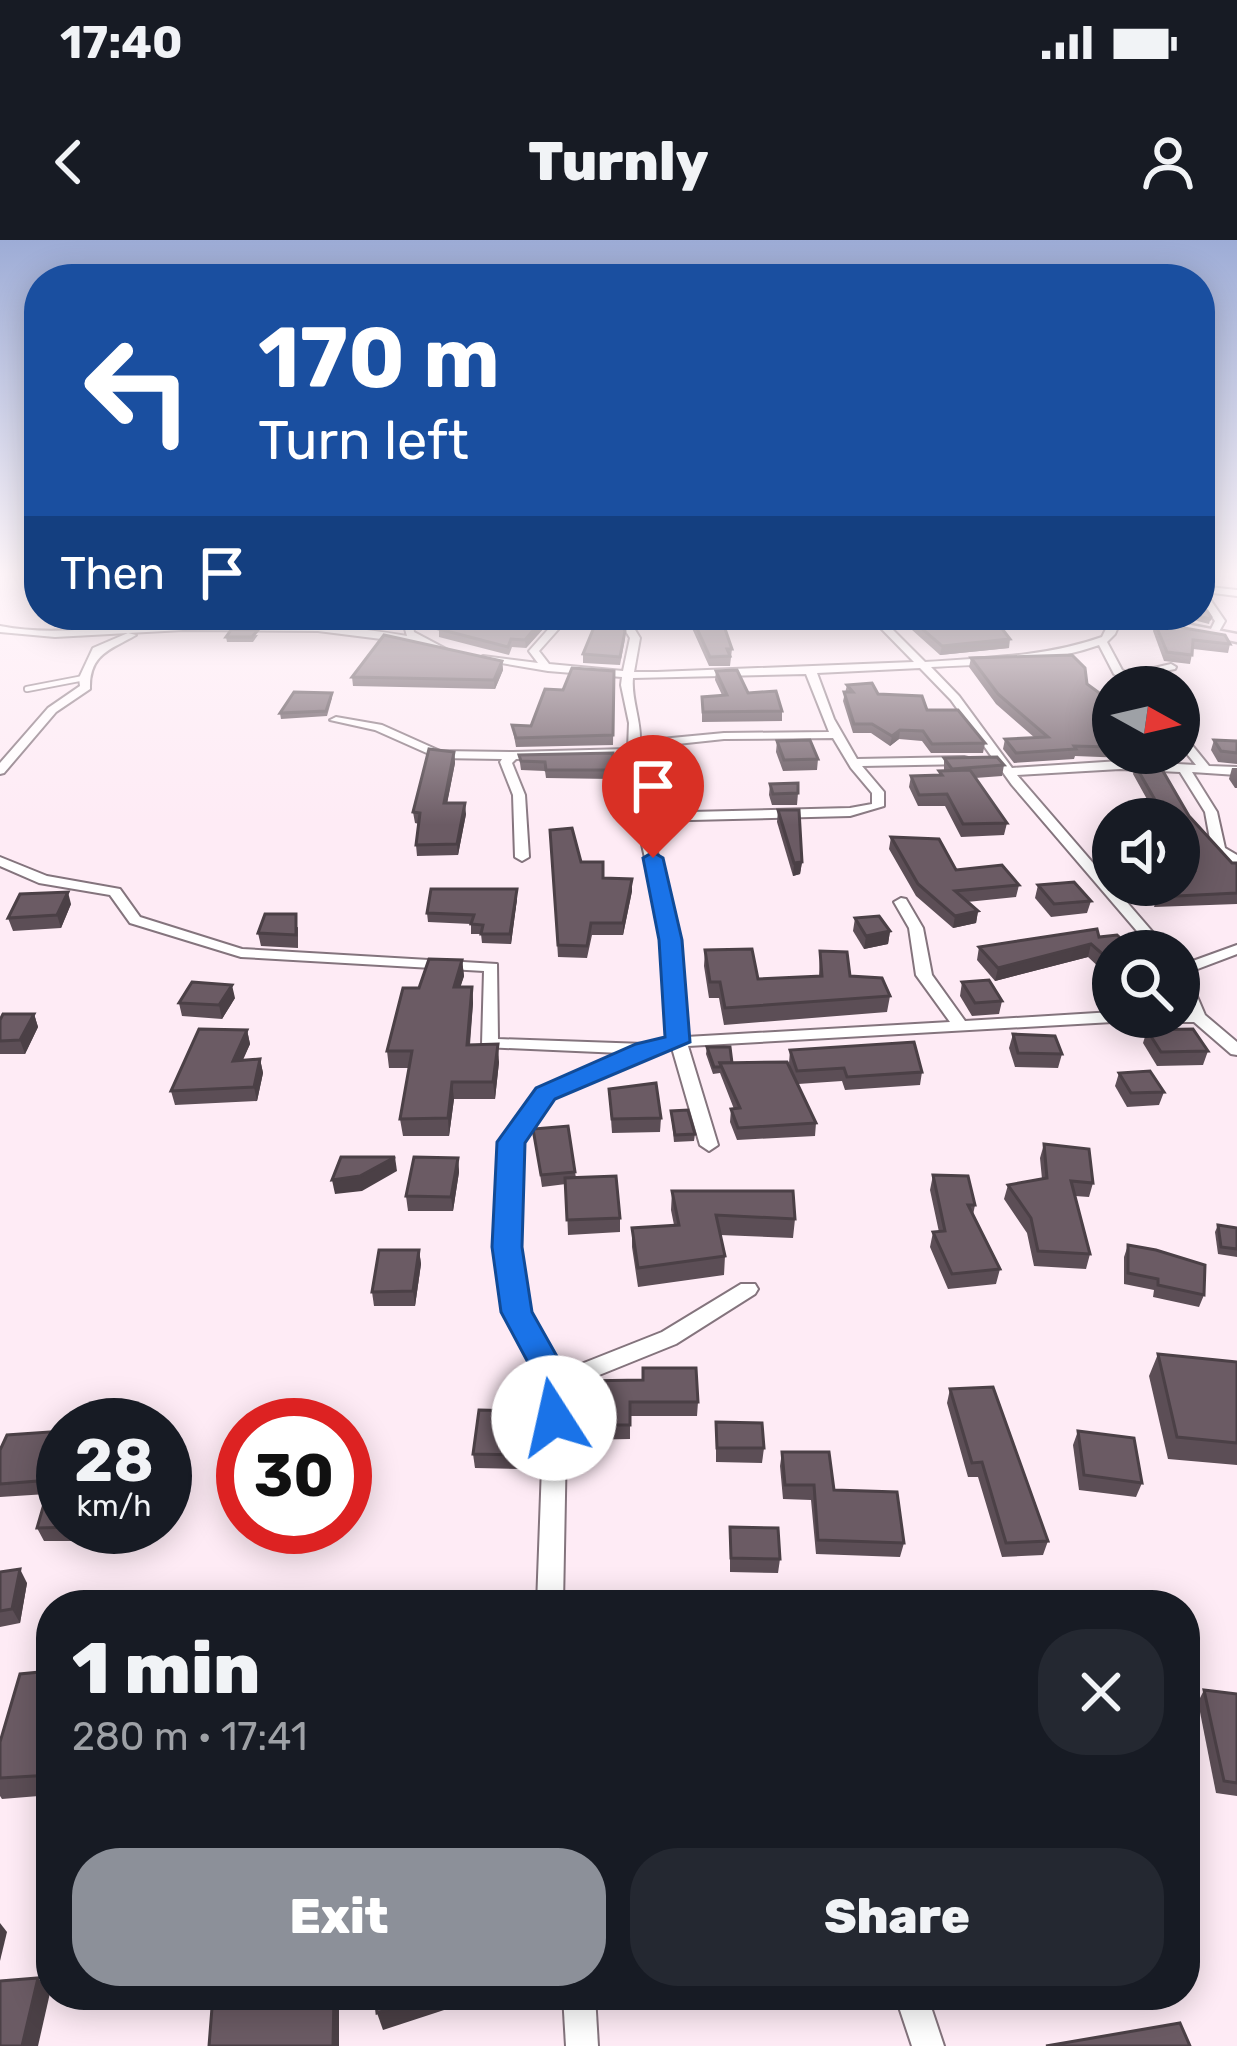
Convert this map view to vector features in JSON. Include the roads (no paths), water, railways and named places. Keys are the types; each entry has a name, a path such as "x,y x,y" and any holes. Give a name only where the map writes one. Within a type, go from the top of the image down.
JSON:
{"street":[{"path":"0,770 52,710 86,687 83,678 94,656"},
{"path":"463,656 627,679 1017,656"},
{"path":"538,656 545,666"},
{"path":"631,656 627,679 637,749 633,776 670,940 678,1042 710,1145"},
{"path":"913,656 1145,930"},
{"path":"644,817 850,812 878,806 878,792 836,735 818,699 810,668"},
{"path":"336,720 378,727 438,754 513,756 637,749 724,736 836,735"},
{"path":"513,756 506,762 519,795 522,856"},
{"path":"855,763 1092,765"},
{"path":"1200,764 1204,769"},
{"path":"1200,769 1237,771"},
{"path":"1187,774 1211,812 1219,850 1237,861"},
{"path":"0,861 44,880 115,892 135,920 241,953 493,967 490,1044 645,1049"},
{"path":"901,902 916,928 924,975 961,1026"},
{"path":"1200,963 1237,949"},
{"path":"550,1590 556,1383 517,1312 507,1247 511,1142 545,1093 645,1049 678,1042 1092,1018"},
{"path":"1200,1025 1237,1050"},
{"path":"556,1383 669,1338 748,1289"},
{"path":"580,2010 582,2046"},
{"path":"916,2010 928,2046"}],"lane":[{"path":"27,689 83,678"}]}
